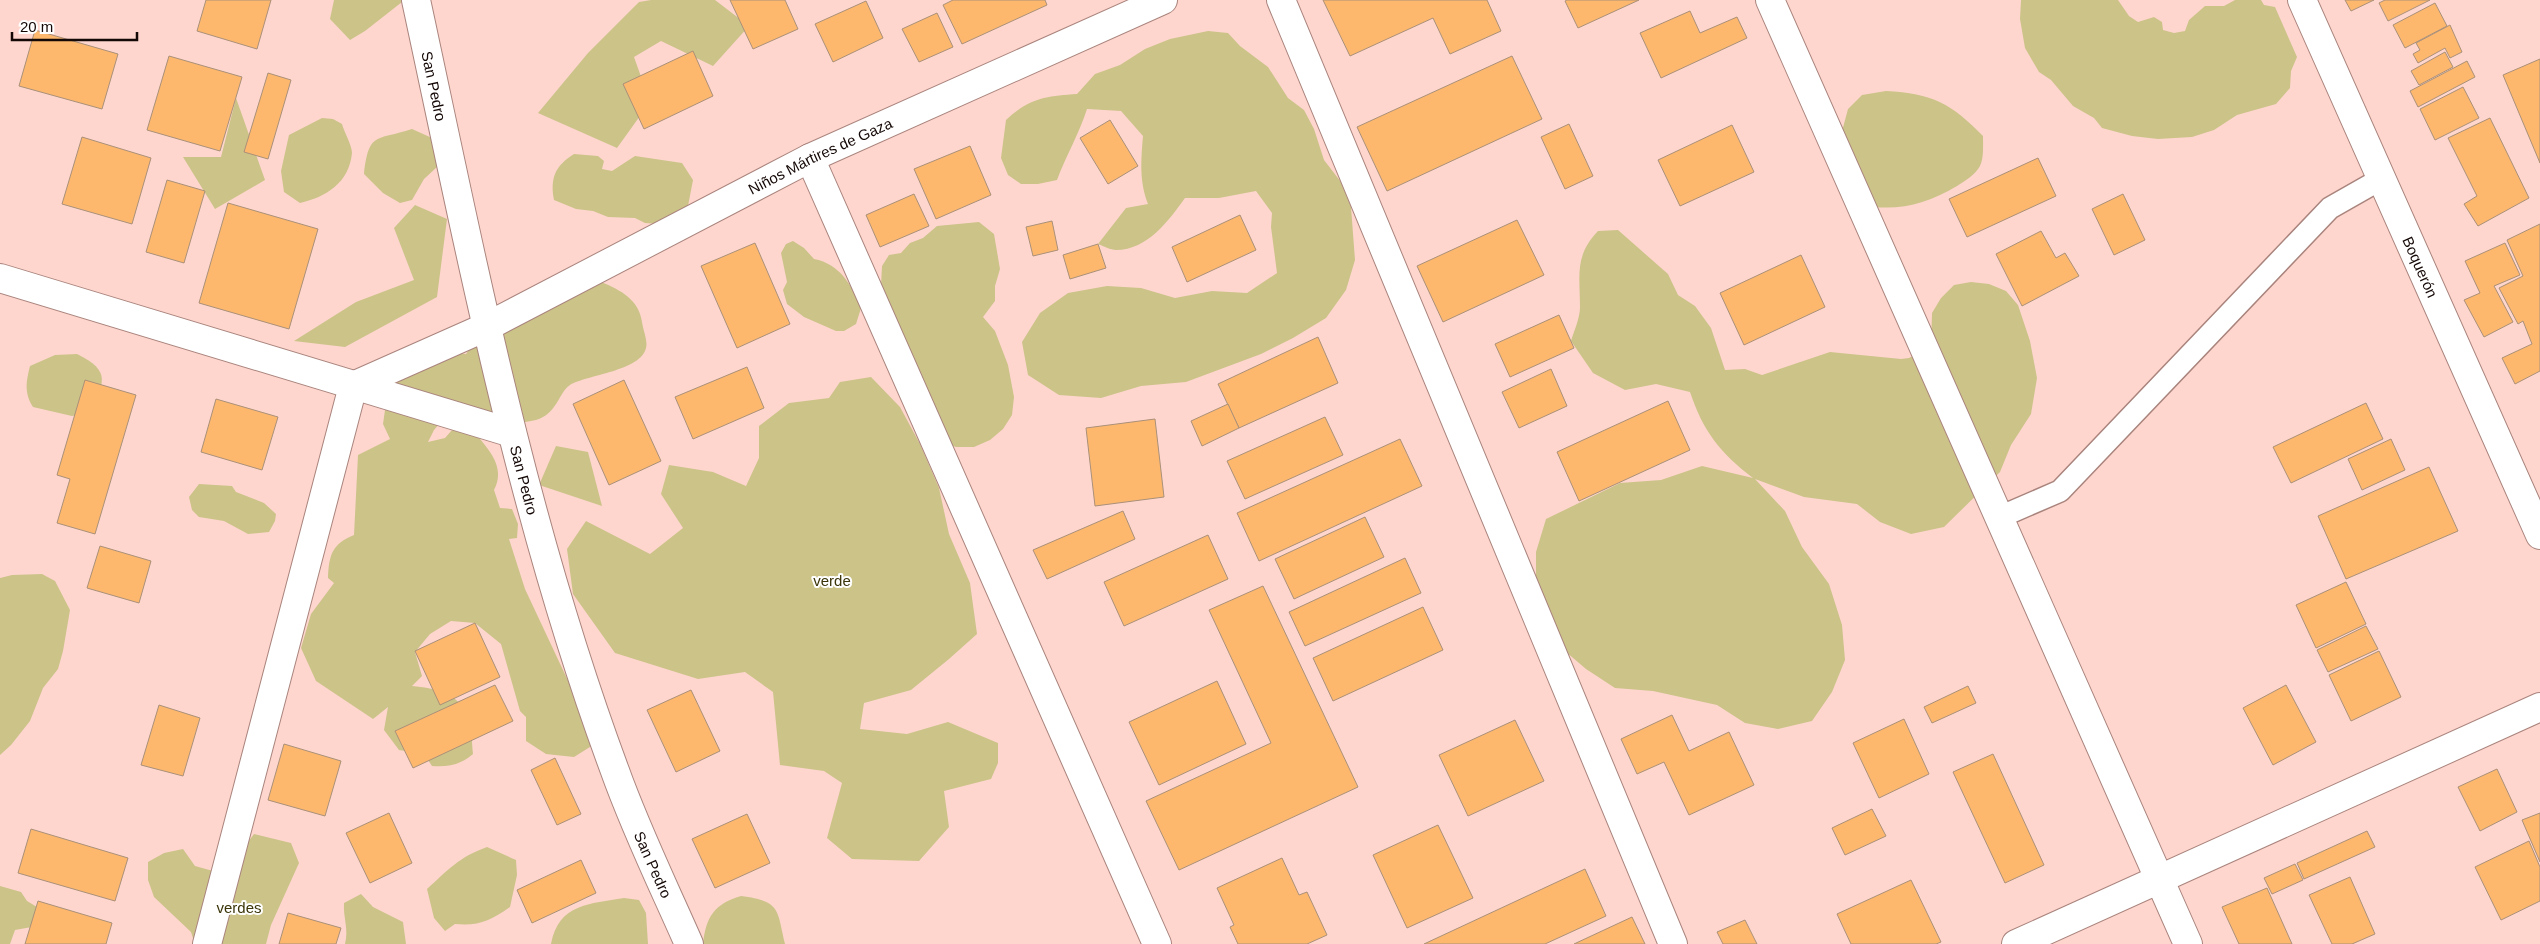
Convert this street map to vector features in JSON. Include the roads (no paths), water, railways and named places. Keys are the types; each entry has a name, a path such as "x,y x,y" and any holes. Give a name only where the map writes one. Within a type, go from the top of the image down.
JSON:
{"street":[{"name":"San Pedro","path":"416,0 486,327 524,485 562,612 615,772 689,944"},
{"name":"Niños Mártires de Gaza","path":"353,386 486,327 810,158 1163,0"},
{"path":"1281,0 1673,944"},
{"path":"1770,0 2188,944"},
{"name":"Boquerón","path":"2302,0 2540,535"},
{"path":"810,158 1157,944"},
{"path":"0,278 512,433"},
{"path":"207,944 353,386"},
{"path":"2016,944 2540,708"}],"lane":[{"path":"2000,517 2060,491 2330,208 2382,179"}],"park label":[{"name":"verde","path":"832,580"},
{"name":"verdes","path":"239,907"}]}
